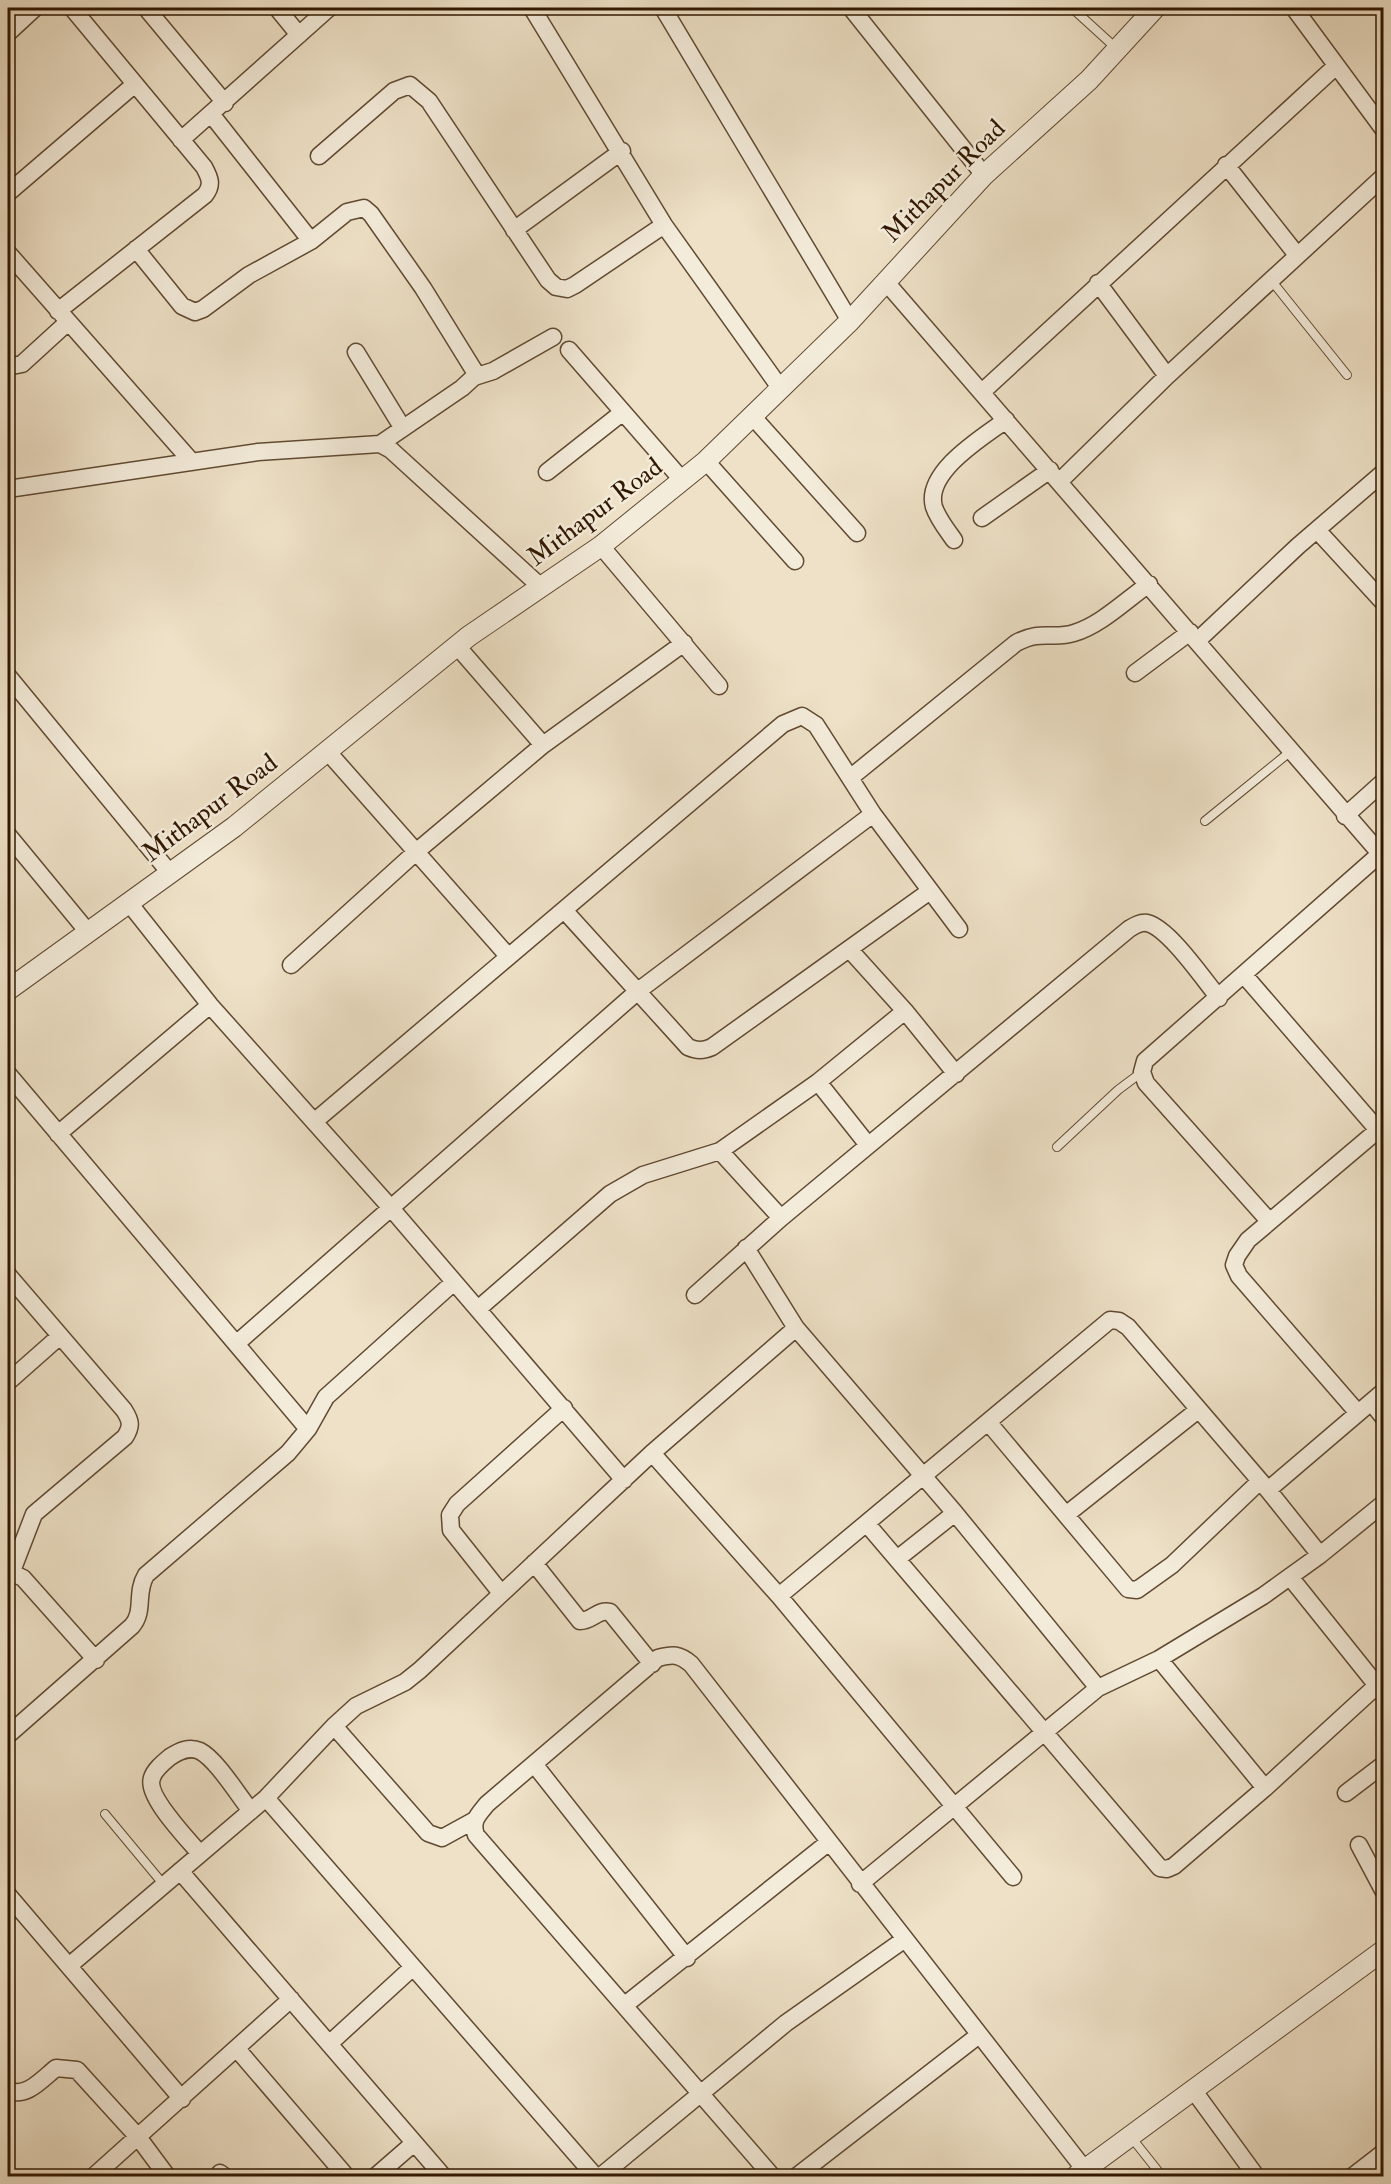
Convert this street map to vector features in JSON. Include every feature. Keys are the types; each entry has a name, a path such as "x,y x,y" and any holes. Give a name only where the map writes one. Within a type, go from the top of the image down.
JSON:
{"street":[{"path":"8,33 35,8"},
{"path":"8,363 12,366 22,364 63,317 136,249 210,189 211,179 204,167 72,8"},
{"path":"146,8 225,103"},
{"path":"277,8 299,35"},
{"path":"181,140 329,8"},
{"path":"532,8 622,152 664,225 781,389"},
{"path":"666,8 850,321"},
{"path":"851,8 984,175"},
{"name":"Mithapur Road","path":"8,990 234,827 457,646 540,586 601,546 683,481 753,417 850,321 984,175 1089,80 1155,8"},
{"path":"1294,8 1383,130"},
{"path":"982,392 1335,66"},
{"path":"8,193 135,84"},
{"path":"319,156 394,91 410,85 429,101 548,280 556,287 567,289 664,225"},
{"path":"211,114 311,241"},
{"path":"514,230 622,152"},
{"path":"1226,165 1297,255"},
{"path":"982,518 1055,476 1383,176"},
{"path":"136,249 182,306 195,312 203,309 249,275 311,241 347,212 364,208 371,214 429,298 472,366 474,377"},
{"path":"8,253 192,462"},
{"path":"885,281 1149,584 1345,816 1382,856 1144,1061 1142,1072 1146,1083 1269,1221"},
{"path":"1098,283 1167,376"},
{"path":"380,444 462,388 474,377 493,371 553,337"},
{"path":"569,350 683,481"},
{"path":"356,352 402,427"},
{"path":"547,472 623,412"},
{"path":"753,417 857,533"},
{"path":"954,540 934,507 936,489 952,461 1006,420"},
{"path":"8,489 258,452 380,444 391,450 540,586"},
{"path":"706,461 795,561"},
{"path":"1135,673 1193,636 1383,472"},
{"path":"1317,530 1383,603"},
{"path":"601,546 719,686"},
{"path":"850,778 1016,644 1031,635 1071,634 1085,629 1149,584"},
{"path":"291,965 417,851 543,745 684,644"},
{"path":"457,646 543,745"},
{"path":"8,676 170,873"},
{"path":"315,1122 783,724 802,716 816,725 873,814 959,929"},
{"path":"328,752 508,956"},
{"path":"1345,816 1383,781"},
{"path":"236,1344 566,1057 638,991 873,814"},
{"path":"8,835 88,932"},
{"path":"564,910 688,1047 705,1050 850,950 930,891"},
{"path":"129,903 210,1005 390,1208 624,1480"},
{"path":"695,1295 781,1218 1129,929 1148,923 1166,936 1219,998"},
{"path":"850,950 905,1011 956,1074"},
{"path":"1244,975 1381,1131 1269,1221 1237,1256 1234,1265 1239,1276 1364,1408 1383,1418"},
{"path":"58,1134 210,1005"},
{"path":"478,1309 610,1194 643,1175 720,1151 818,1082 905,1011"},
{"path":"8,1074 308,1429"},
{"path":"818,1082 868,1145"},
{"path":"720,1151 781,1218"},
{"path":"746,1248 796,1328 955,1513 1098,1688"},
{"path":"8,1275 130,1419 131,1427 125,1437 34,1514 10,1571 23,1578 96,1660"},
{"path":"8,1735 96,1660 139,1618 139,1591 146,1575 288,1452 308,1429 319,1406 334,1388 454,1282"},
{"path":"779,1596 1110,1320 1128,1326 1320,1555"},
{"path":"69,1965 266,1798 356,1706 405,1682 420,1670 652,1453 796,1328"},
{"path":"8,1382 60,1336"},
{"path":"988,1422 1067,1514 1118,1580 1128,1589 1137,1590 1172,1565 1264,1486 1383,1391"},
{"path":"501,1593 451,1530 450,1515 457,1504 564,1408"},
{"path":"1067,1514 1198,1410"},
{"path":"652,1453 779,1596 1013,1877"},
{"path":"860,1884 1098,1688 1159,1659 1290,1577 1383,1503"},
{"path":"897,1559 955,1513"},
{"path":"867,1524 1046,1731 1160,1868 1167,1869 1174,1866 1381,1686 1290,1577"},
{"path":"534,1563 580,1622 600,1612 610,1612 652,1664"},
{"path":"334,1726 428,1833 442,1838 473,1821 487,1804 658,1658 673,1654 682,1656 691,1664 979,2035 1080,2173 1383,1950"},
{"path":"1159,1659 1265,1788"},
{"path":"200,1854 170,1818 151,1786 152,1778 166,1761 178,1751 190,1749 200,1751 210,1760 250,1811"},
{"path":"534,1764 687,1958"},
{"path":"1346,1793 1383,1764"},
{"path":"266,1798 595,2176"},
{"path":"473,1821 476,1835 772,2176"},
{"path":"625,2005 687,1958 829,1842"},
{"path":"1359,1845 1383,1892"},
{"path":"180,1871 443,2176"},
{"path":"8,1895 182,2099"},
{"path":"601,2176 786,2023 905,1939"},
{"path":"329,2044 412,1968"},
{"path":"94,2176 291,2000"},
{"path":"797,2176 979,2035"},
{"path":"237,2049 346,2176"},
{"path":"8,2090 14,2093 28,2091 56,2067 77,2070 138,2137 167,2176"},
{"path":"1194,2091 1256,2176"},
{"path":"376,2176 414,2143"},
{"path":"1353,2176 1383,2152"}],"lane":[{"path":"1072,8 1117,49"},
{"path":"1271,280 1347,375"},
{"path":"1205,821 1291,751"},
{"path":"1057,1147 1118,1090 1142,1072"},
{"path":"105,1814 164,1885"},
{"path":"1131,2137 1162,2176"}]}
